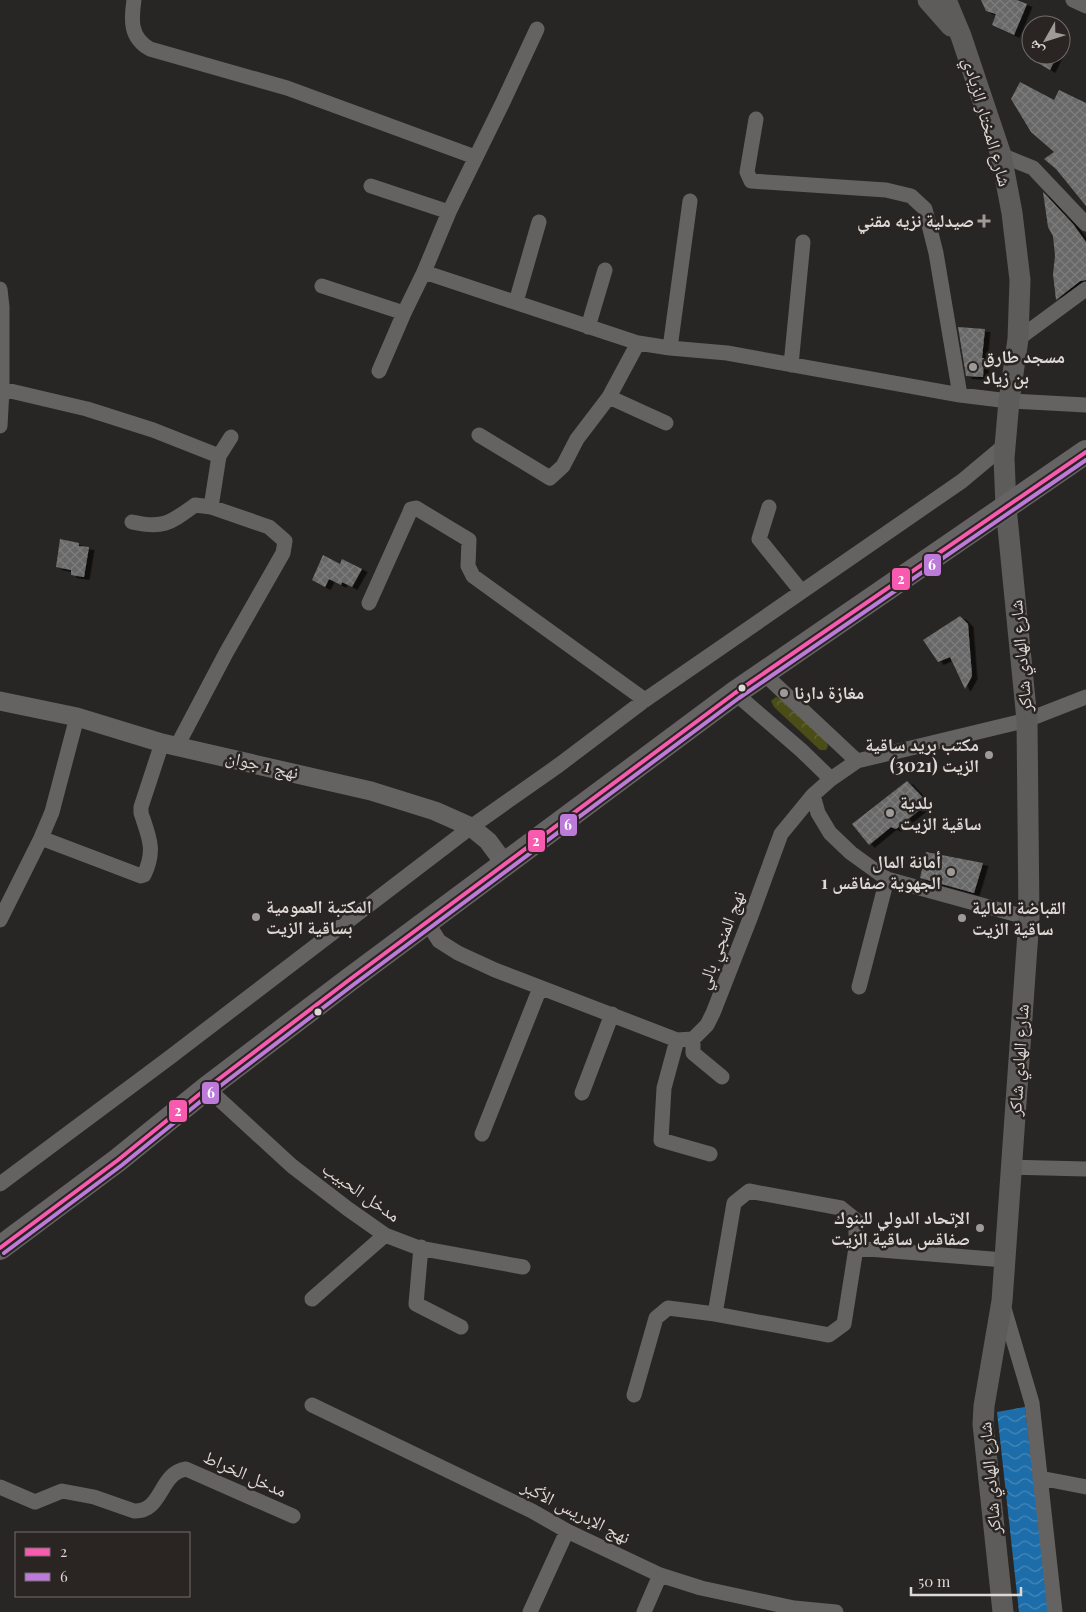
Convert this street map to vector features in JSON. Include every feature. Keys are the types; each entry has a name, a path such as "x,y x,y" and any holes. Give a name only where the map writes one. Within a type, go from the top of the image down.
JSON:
{"main road":[{"name":"شارع المختار الزيادي","path":"928,0 961,36"},
{"name":"شارع المختار الزيادي","path":"946,0 961,36 1001,155 1012,214 1020,280 1018,339 1005,445 1006,507"},
{"path":"0,1248 118,1160 207,1088 735,693 1086,452"},
{"name":"شارع الهادي شاكر","path":"1002,1612 983,1424 984,1406 1002,1301 1010,1166 1030,918 1026,720 1006,507"}],"street":[{"path":"134,0 132,11 135,35 143,45 150,49 287,88 475,157"},
{"path":"1073,0 1086,6"},
{"path":"379,370 424,272 448,212 537,29"},
{"path":"756,119 747,172 750,181 886,190 911,196 926,209 936,253 960,395"},
{"path":"1001,155 1033,168 1086,224"},
{"path":"371,186 448,212"},
{"path":"670,348 690,201"},
{"path":"516,302 540,222"},
{"path":"791,365 803,242"},
{"path":"588,327 605,270"},
{"path":"424,272 638,343 726,353 960,395 1009,401 1086,405"},
{"path":"322,286 404,313"},
{"path":"1018,339 1086,289"},
{"path":"0,290 2,307 2,390 0,417"},
{"path":"479,435 550,478 563,466 577,438 609,397 638,343"},
{"path":"2,390 87,409 153,430 219,456"},
{"path":"609,397 666,423"},
{"path":"211,507 219,456 231,437"},
{"path":"0,1184 169,1058 471,827 645,700 962,481 1005,445"},
{"path":"41,838 140,876 144,875 152,848 141,807 169,744 226,653 283,553 285,541 269,528 211,507 195,505 171,523 157,526 132,522"},
{"path":"769,507 759,539 802,591"},
{"path":"369,603 411,509 416,508 469,540 468,566 473,576 645,700"},
{"path":"763,673 857,761"},
{"path":"735,693 801,750 831,779"},
{"name":"نهج المنجي بالي","path":"693,1039 707,1025 713,1013 781,834 813,795 831,779 857,761 1026,720 1086,697"},
{"name":"نهج 1 جوان","path":"0,701 77,717 169,744 371,791 435,811 471,827 488,841 505,864"},
{"path":"1067,703 1086,707"},
{"path":"0,920 52,812 77,717"},
{"path":"813,795 818,813 830,833 851,852 887,879 1030,918"},
{"path":"859,987 887,879"},
{"path":"428,922 439,941 495,970 677,1040 693,1039 692,1053 722,1077"},
{"path":"482,1134 540,988"},
{"path":"582,1093 612,1014"},
{"path":"677,1040 664,1088 661,1140 710,1154"},
{"name":"مدخل الحبيب","path":"207,1088 292,1166 385,1235 421,1247 523,1267"},
{"path":"1010,1166 1086,1169"},
{"path":"634,1395 656,1318 668,1308 715,1314 829,1334 844,1324 856,1248 856,1220 841,1208 749,1191 734,1203 715,1314"},
{"path":"312,1300 385,1235"},
{"path":"421,1247 416,1304 461,1326"},
{"path":"856,1248 1004,1260"},
{"path":"1002,1301 1032,1403 1055,1612"},
{"name":"نهج الإدريس الأكبر","path":"312,1405 660,1575 701,1588 794,1608 836,1612"},
{"name":"مدخل الخراط","path":"0,1487 35,1502 62,1491 94,1497 140,1511 155,1502 166,1481 177,1470 186,1469 293,1516"},
{"path":"1040,1478 1086,1487"},
{"path":"530,1612 567,1531"},
{"path":"644,1612 660,1575"}],"green space":[{"path":"776,697 826,741 828,746 826,750 820,750 774,707 771,701"}],"water":[{"path":"1025,1407 1049,1612 1019,1612 997,1412"}],"building":[{"path":"981,0 1017,0 1027,4 1014,35 992,25 996,14 986,11"},
{"path":"1041,65 1052,65 1050,70"},
{"path":"1020,82 1054,100 1059,90 1086,103 1086,206 1056,169 1044,159 1054,152 1031,132 1011,99"},
{"path":"1043,192 1073,224 1086,242 1086,280 1080,281 1056,300 1053,274 1055,256 1053,236 1048,227"},
{"path":"958,327 985,329 982,358 984,358 983,377 966,376"},
{"path":"60,539 79,543 79,546 89,547 84,577 71,575 71,570 56,567"},
{"path":"323,555 340,564 342,559 362,569 352,587 342,582 341,585 329,579 325,587 312,580"},
{"path":"960,616 968,624 972,676 965,689 950,657 938,662 923,640"},
{"name":"بلدية ساقية الزيت","path":"907,781 928,803 896,829 891,827 869,845 852,824"},
{"name":"أمانة المال الجهوية صفاقس 1","path":"926,852 983,863 974,893 920,878"}],"transit line":[{"name":"2","path":"0,1248 118,1160 207,1088 349,980 735,693 1086,452"},
{"name":"6","path":"4,1253 122,1165 211,1093 353,985 739,698 1086,460"}],"place":[{"name":"صيدلية نزيه مقني","path":"984,221"},
{"name":"مسجد طارق بن زياد","path":"973,367"},
{"name":"مغازة دارنا","path":"784,693"},
{"name":"مكتب بريد ساقية الزيت (3021)","path":"989,755"},
{"name":"بلدية ساقية الزيت","path":"890,813"},
{"name":"أمانة المال الجهوية صفاقس 1","path":"951,872"},
{"name":"المكتبة العمومية بساقية الزيت","path":"256,917"},
{"name":"القباضة المالية ساقية الزيت","path":"962,918"},
{"name":"الإتحاد الدولي للبنوك صفاقس ساقية الزيت","path":"980,1228"}]}
